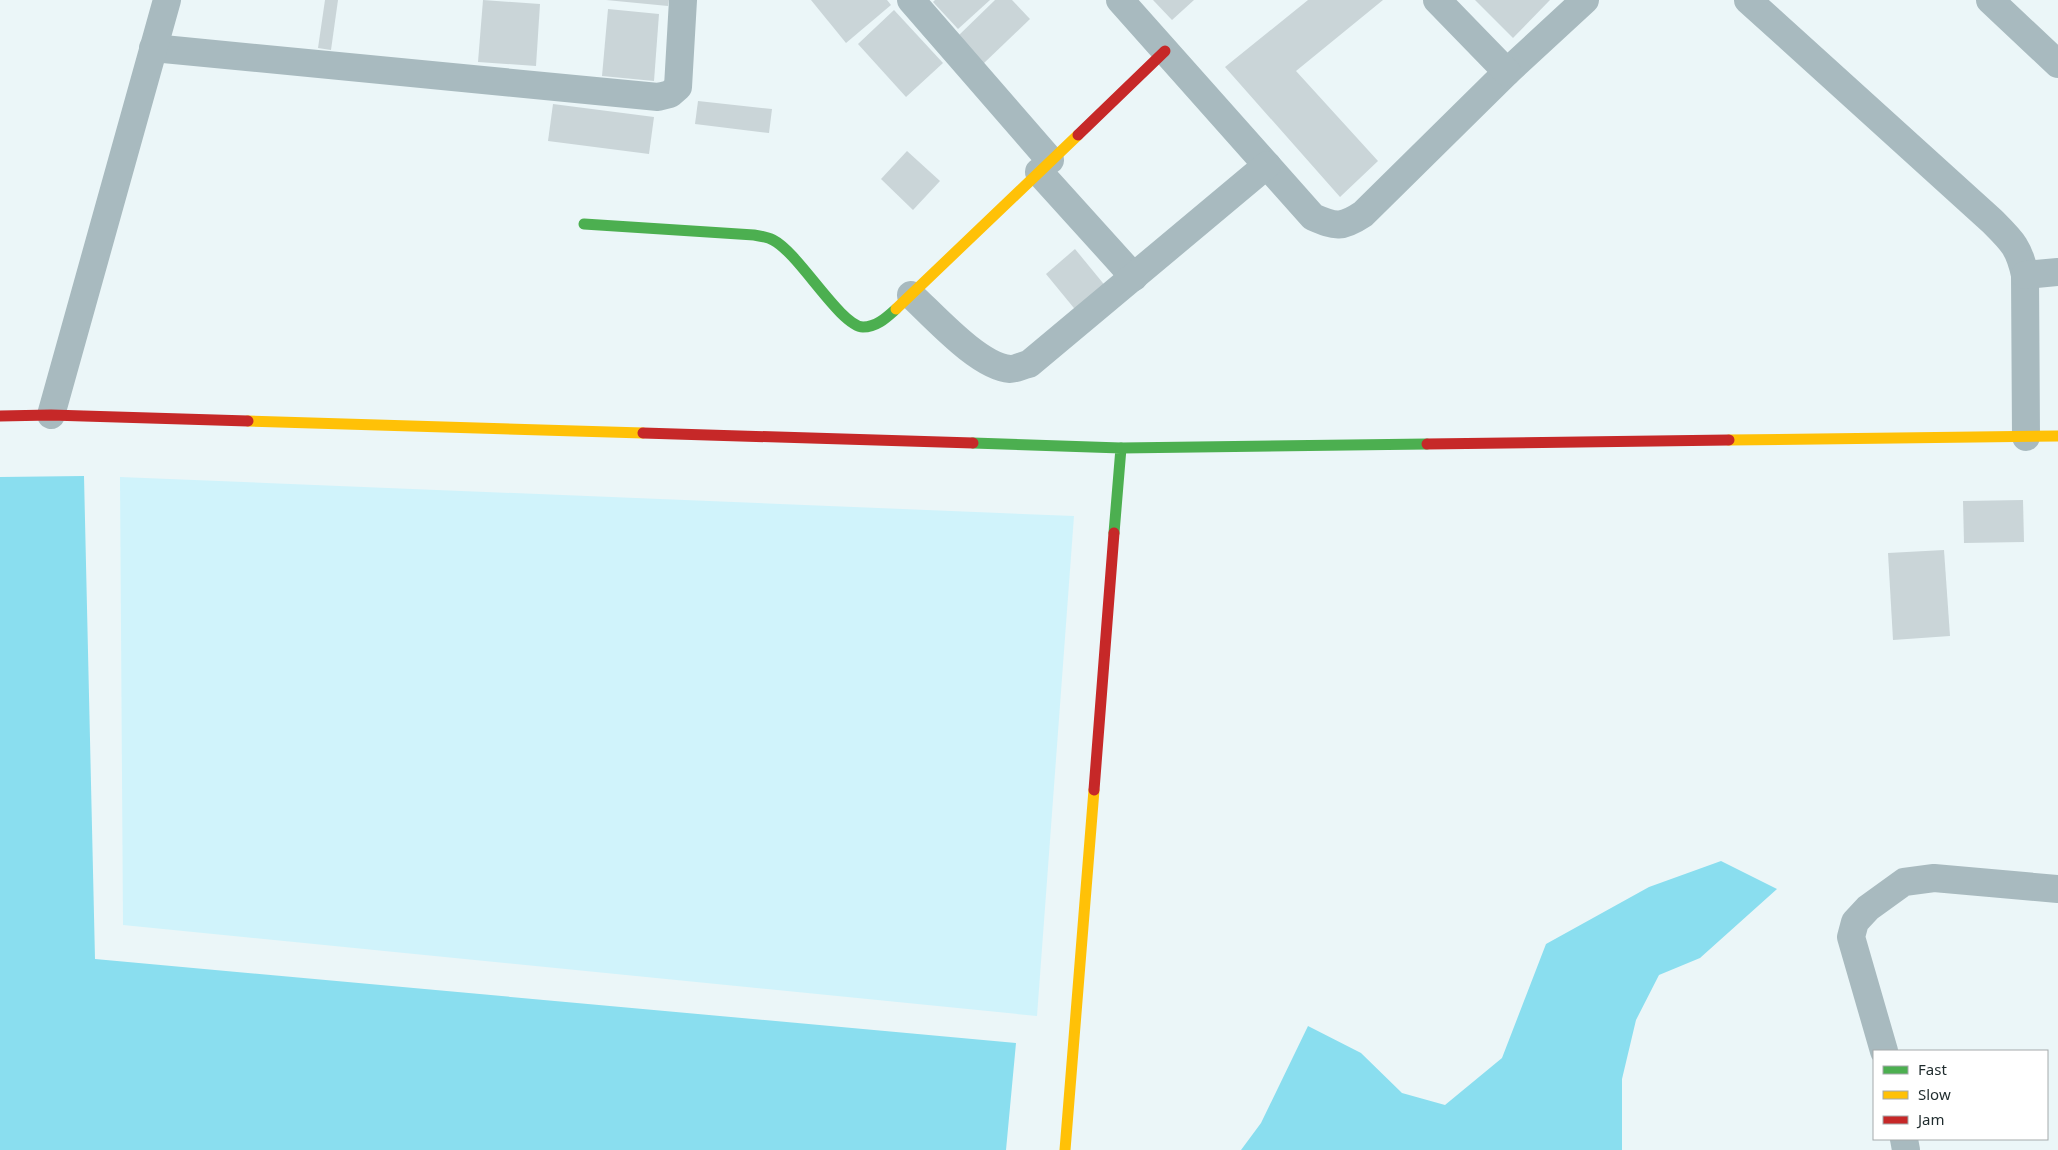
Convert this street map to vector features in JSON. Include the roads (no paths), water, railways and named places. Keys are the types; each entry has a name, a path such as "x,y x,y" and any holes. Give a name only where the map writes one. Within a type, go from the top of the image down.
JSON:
{"main road":[{"path":"584,224 754,235 772,239 788,251 847,319 861,327 874,326 911,295 1165,51"},
{"path":"0,416 51,415 1121,448 2058,436"},
{"path":"1065,1150 1121,448"}],"street":[{"path":"51,415 167,0"},
{"path":"153,48 658,96 670,94 678,87 683,0"},
{"path":"911,0 1134,276"},
{"path":"1120,0 1313,217 1330,224 1349,224 1363,214 1507,72 1585,0"},
{"path":"1436,0 1507,72"},
{"path":"1748,0 2010,238 2021,256 2025,275 2026,437"},
{"path":"1990,0 2058,64"},
{"path":"911,295 971,351 993,365 1011,369 1029,364 1267,165"},
{"path":"2025,275 2058,272"},
{"path":"1884,1050 1851,936 1856,922 1868,908 1904,882 1934,878 2058,889"}],"water":[{"path":"84,476 95,959 1016,1043 1006,1150 0,1150 0,477"},
{"path":"1721,861 1777,889 1700,958 1659,975 1636,1020 1622,1079 1622,1150 1241,1150 1261,1123 1308,1026 1361,1053 1402,1093 1445,1105 1502,1058 1546,944 1649,887"}]}
